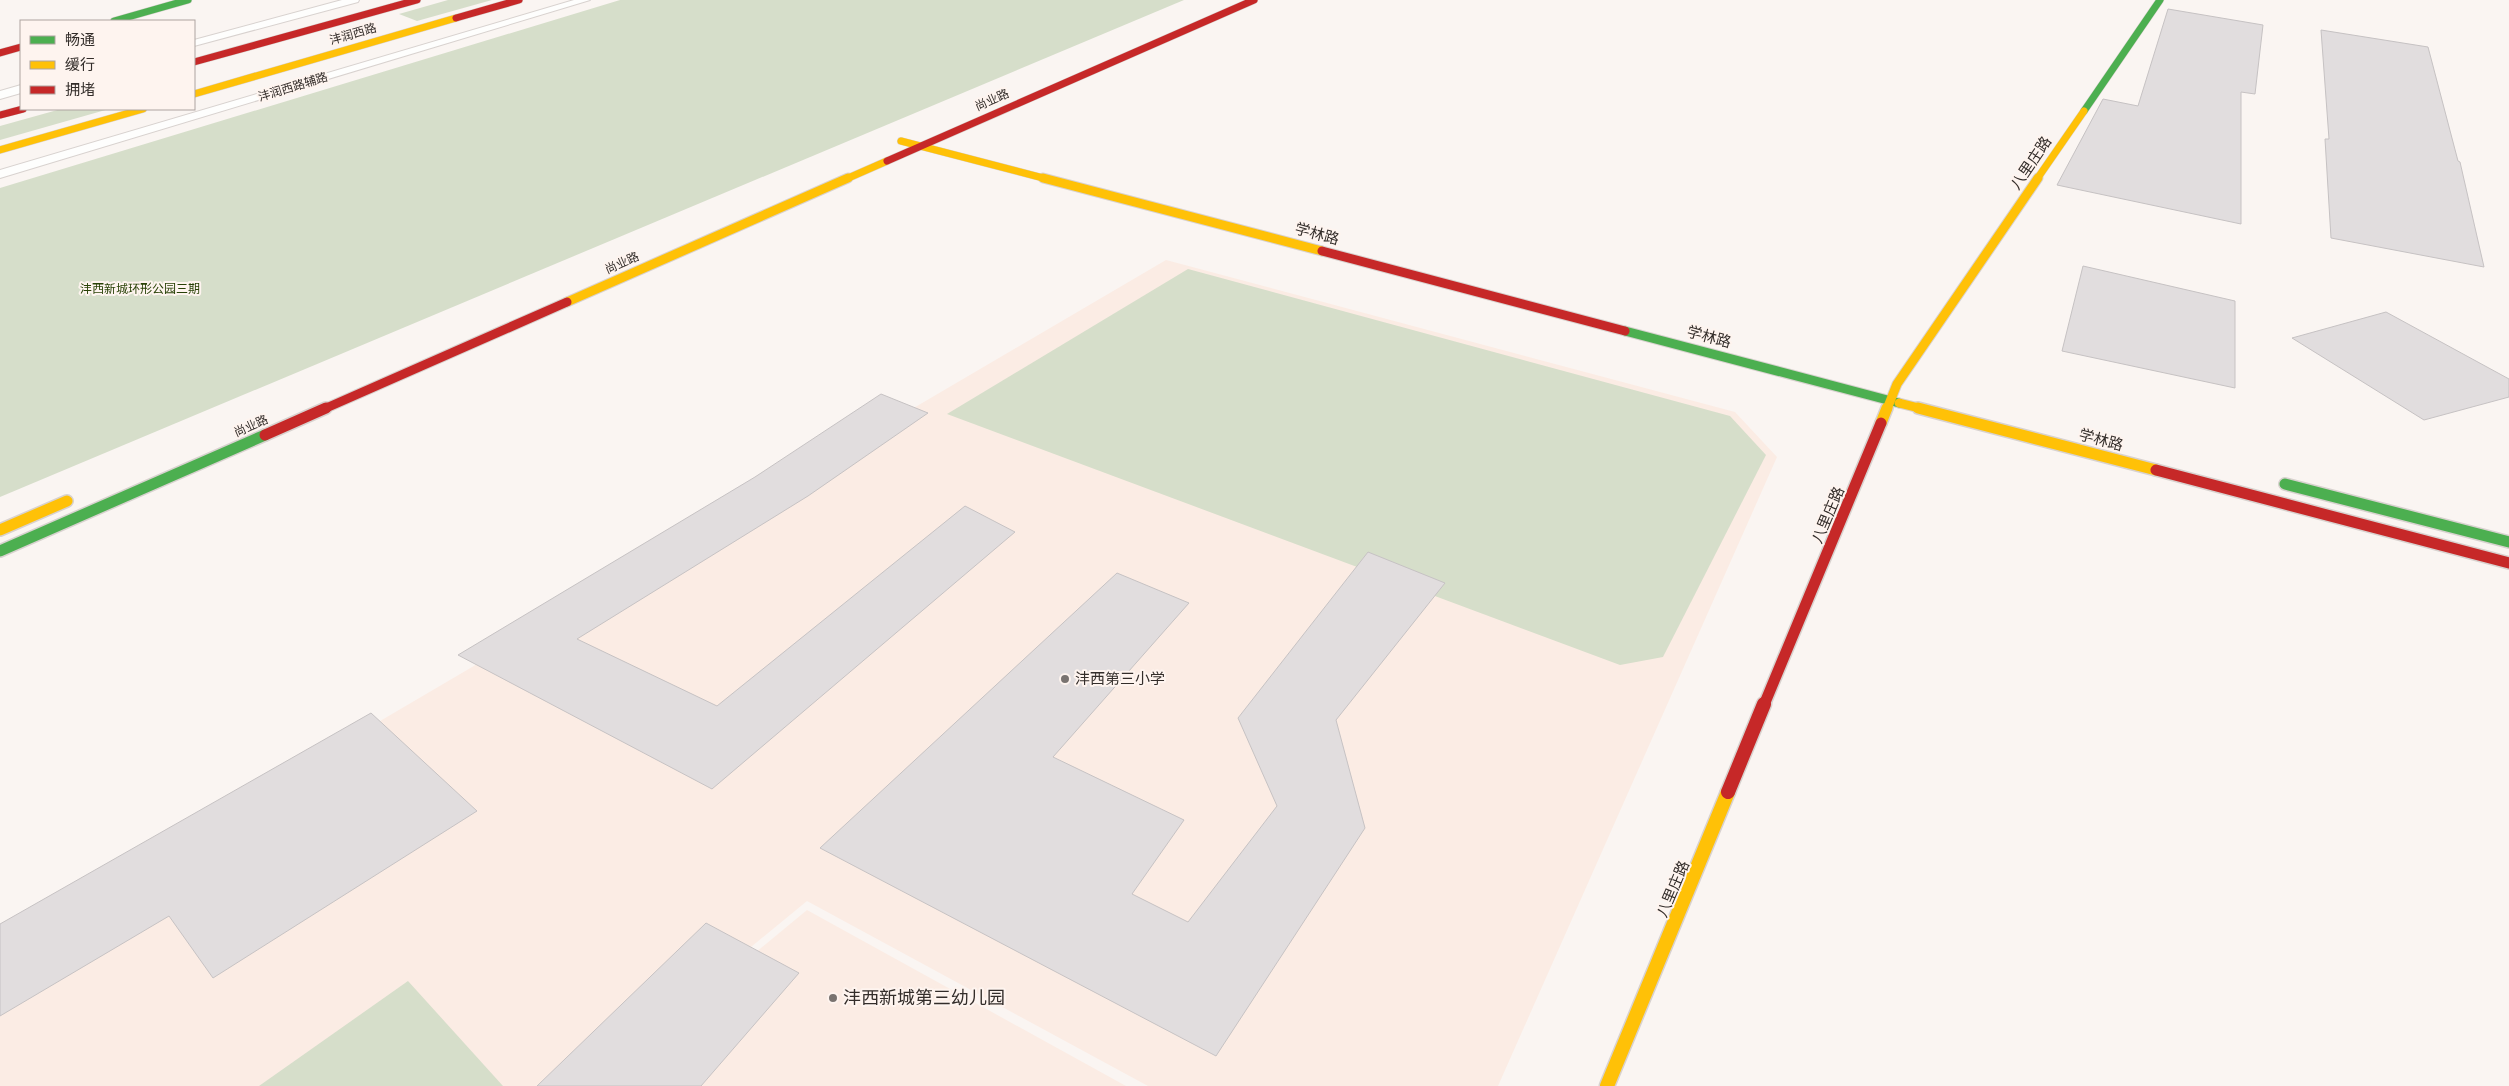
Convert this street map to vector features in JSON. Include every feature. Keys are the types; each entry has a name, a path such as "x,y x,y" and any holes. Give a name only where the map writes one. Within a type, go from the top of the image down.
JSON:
{"street":[{"path":"118,20 188,0"},
{"name":"沣润西路","path":"195,62 416,0"},
{"name":"沣润西路","path":"195,94 519,0"},
{"name":"尚业路","path":"996,100 1228,0"},
{"name":"尚业路","path":"0,551 1254,0"},
{"name":"八里庄路","path":"1607,1086 1897,384 2160,0"},
{"path":"0,54 20,48"},
{"path":"0,115 20,110"},
{"path":"0,150 140,110"},
{"name":"学林路","path":"941,138 921,133 897,142 922,146 2509,563"},
{"path":"941,138 957,142"},
{"path":"2277,482 2509,542"},
{"path":"0,530 82,494"}],"lane":[{"path":"195,43 354,0"},
{"name":"沣润西路辅路","path":"0,174 585,0"},
{"path":"0,95 20,89"}],"shaded area":[{"name":"沣西第三小学","path":"1166,260 1735,412 1777,457 1498,1086 1148,1086 807,901 582,1086 0,1086 0,944"},
{"name":"沣西新城第三幼儿园","path":"807,910 1126,1086 594,1086"}],"green space":[{"path":"448,0 492,0 417,21 399,14"},
{"name":"沣西新城环形公园三期","path":"620,0 1184,0 0,497 0,188"},
{"path":"57,110 105,110 0,140 0,126"},
{"path":"1188,269 1730,416 1766,455 1663,657 1620,665 947,414"},
{"path":"408,981 503,1086 259,1086"}],"building":[{"path":"2168,9 2263,25 2255,94 2241,92 2241,224 2057,185 2103,99 2138,106"},
{"path":"2321,30 2428,47 2458,161 2460,162 2484,267 2331,238 2325,139 2329,139"},
{"path":"2083,266 2235,301 2235,388 2062,351"},
{"path":"2386,312 2509,379 2509,397 2424,420 2292,338"},
{"path":"881,394 928,413 808,496 577,639 717,706 965,506 1015,532 712,789 458,655 755,477"},
{"path":"1368,552 1445,583 1336,720 1365,828 1216,1056 820,848 1117,573 1189,603 1053,757 1184,820 1132,894 1188,922 1277,806 1238,718"},
{"path":"371,713 477,811 213,978 169,916 0,1016 0,924"},
{"path":"706,923 799,973 701,1086 537,1086"}],"traffic: fast":[{"path":"118,20 188,0"},
{"path":"2084,111 2160,0"},
{"path":"1625,331 1899,403"},
{"path":"0,551 265,435"},
{"path":"2285,484 2509,542"}],"traffic: slow":[{"path":"195,94 456,18"},
{"path":"0,150 140,110"},
{"path":"1881,423 1897,384 2084,111"},
{"path":"901,141 1322,251"},
{"path":"567,302 887,161"},
{"path":"1899,403 2156,470"},
{"path":"0,530 67,501"},
{"path":"1607,1086 1728,792"}],"traffic: jam":[{"path":"195,62 417,0"},
{"path":"456,18 519,0"},
{"path":"887,161 1254,0"},
{"path":"0,53 20,47"},
{"path":"0,115 20,110"},
{"path":"1322,251 1625,331"},
{"path":"265,435 567,302"},
{"path":"1728,792 1881,423"},
{"path":"2156,470 2509,563"}],"place":[{"name":"沣西第三小学","path":"1065,679"},
{"name":"沣西新城第三幼儿园","path":"833,998"}]}
